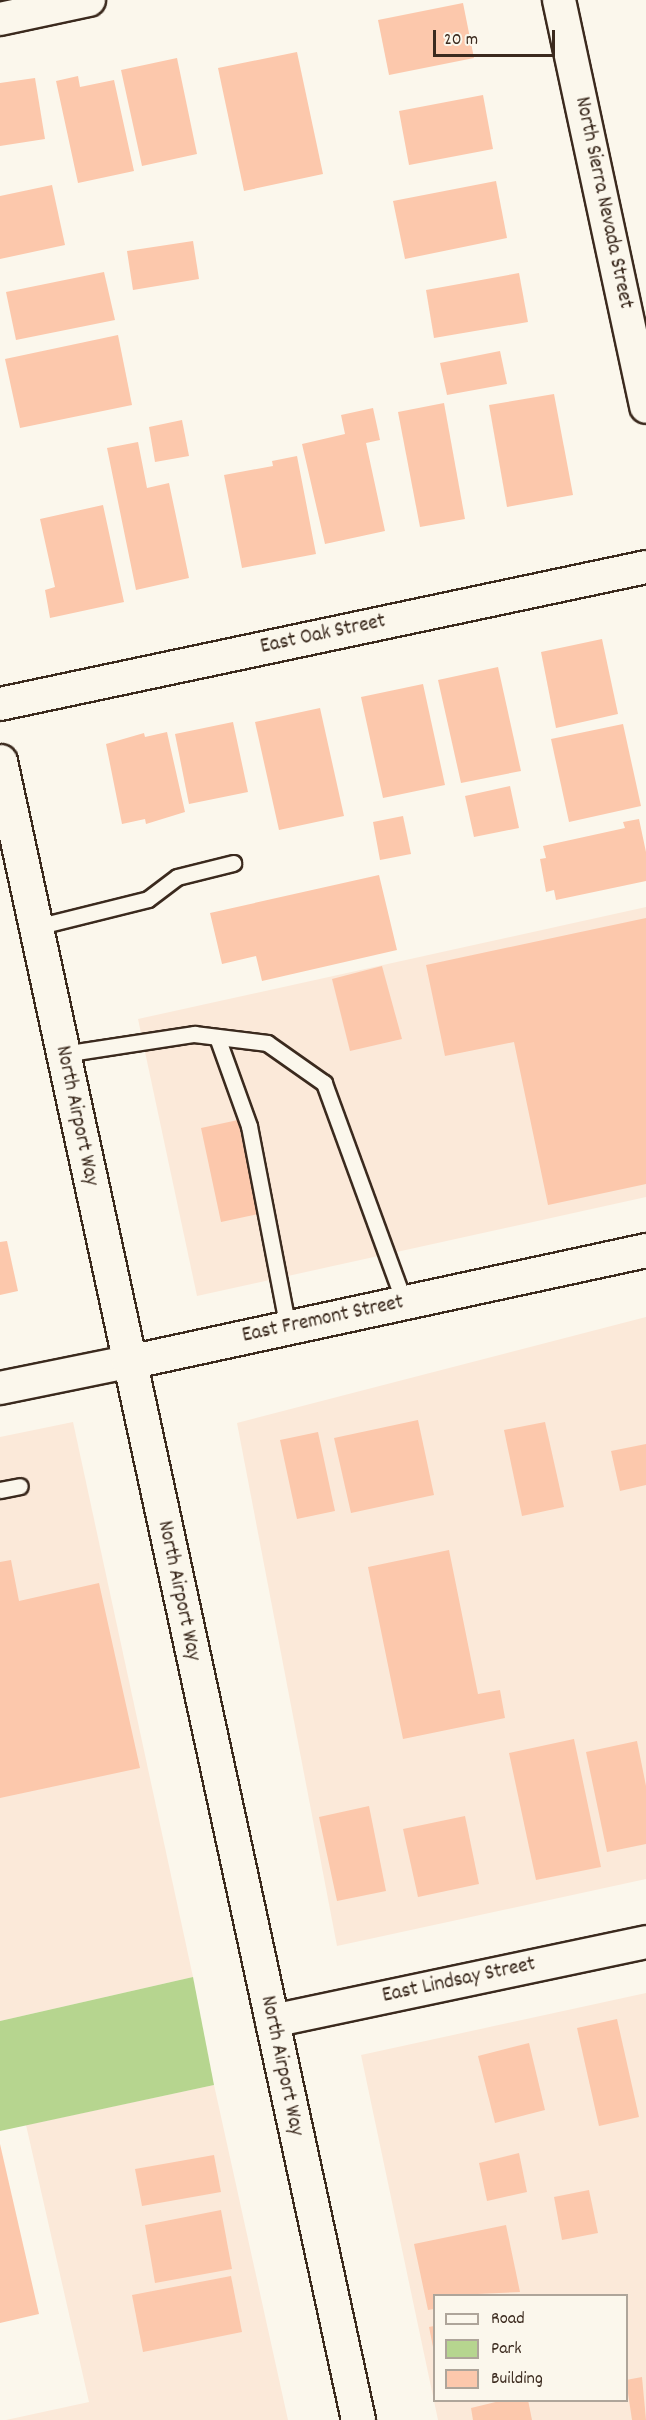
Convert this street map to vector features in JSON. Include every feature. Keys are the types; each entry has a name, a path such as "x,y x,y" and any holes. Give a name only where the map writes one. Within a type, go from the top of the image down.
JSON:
{"main road":[{"name":"North Airport Way","path":"0,761 358,2420"},
{"name":"East Fremont Street","path":"128,1362 646,1250"}],"street":[{"path":"0,19 89,0"},
{"name":"North Sierra Nevada Street","path":"559,0 646,407"},
{"name":"East Oak Street","path":"0,704 646,567"},
{"name":"East Fremont Street","path":"0,1388 128,1362"},
{"name":"East Lindsay Street","path":"272,2021 646,1942"}],"lane":[{"path":"36,927 148,899 177,877 233,862"},
{"path":"63,1054 194,1034 267,1043 324,1083 404,1302"},
{"path":"217,1037 249,1126 288,1328"},
{"path":"0,1490 20,1486"}],"shaded area":[{"path":"646,907 646,1197 197,1296 138,1019"},
{"path":"646,1317 646,1879 337,1946 237,1423"},
{"path":"73,1422 193,1977 0,2021 0,1437"},
{"path":"646,1993 646,2420 438,2420 434,2402 628,2402 628,2294 433,2294 433,2396 361,2055"},
{"path":"214,2085 288,2420 6,2420 89,2402 26,2125"}],"green space":[{"path":"193,1977 214,2085 0,2131 0,2021"}],"building":[{"path":"463,3 474,58 389,75 378,20"},
{"path":"297,52 323,174 244,191 218,68"},
{"path":"177,58 197,154 142,166 121,70"},
{"path":"78,76 80,87 114,80 134,171 78,183 56,81"},
{"path":"35,78 45,139 0,146 0,83"},
{"path":"483,95 493,149 409,165 399,111"},
{"path":"496,181 507,238 405,259 393,201"},
{"path":"52,185 65,245 0,259 0,196"},
{"path":"193,241 199,279 133,290 127,251"},
{"path":"104,272 115,320 16,340 6,292"},
{"path":"519,273 528,322 434,338 426,290"},
{"path":"118,335 132,405 20,428 5,359"},
{"path":"500,351 507,384 447,395 440,363"},
{"path":"554,394 573,495 507,507 489,405"},
{"path":"444,403 465,519 420,527 398,412"},
{"path":"373,408 380,440 366,443 385,531 325,544 302,444 345,434 341,415"},
{"path":"182,420 189,456 155,462 149,427"},
{"path":"138,442 147,488 169,483 189,578 136,590 107,448"},
{"path":"297,456 316,554 242,568 224,475 273,466 272,461"},
{"path":"103,505 124,602 50,618 45,590 55,587 40,519"},
{"path":"602,639 618,714 556,728 541,652"},
{"path":"498,667 521,771 461,783 438,680"},
{"path":"423,684 445,785 383,798 361,697"},
{"path":"320,708 344,816 279,830 255,722"},
{"path":"233,722 248,792 189,804 175,734"},
{"path":"623,724 641,806 569,822 551,739"},
{"path":"167,732 185,812 146,824 145,819 122,824 106,744 144,733 145,737"},
{"path":"510,786 519,828 474,837 465,796"},
{"path":"403,816 411,854 380,860 373,822"},
{"path":"639,819 646,852 646,881 556,900 554,890 546,892 540,859 546,858 543,846 625,828 623,822"},
{"path":"379,875 397,950 262,981 256,956 222,964 210,913"},
{"path":"646,918 646,1184 548,1205 514,1042 445,1056 426,965"},
{"path":"382,966 402,1039 350,1051 332,979"},
{"path":"238,1120 258,1214 221,1222 201,1128"},
{"path":"7,1241 18,1291 0,1295 0,1242"},
{"path":"418,1420 434,1495 351,1513 334,1438"},
{"path":"545,1422 564,1507 522,1516 504,1430"},
{"path":"318,1432 335,1511 297,1519 280,1440"},
{"path":"646,1444 646,1485 620,1491 611,1451"},
{"path":"449,1550 478,1694 500,1690 505,1718 403,1739 368,1567"},
{"path":"11,1560 19,1601 99,1583 140,1768 0,1798 0,1562"},
{"path":"574,1739 601,1867 536,1880 509,1753"},
{"path":"637,1741 646,1786 646,1844 607,1852 586,1752"},
{"path":"369,1806 386,1891 337,1901 319,1817"},
{"path":"465,1816 479,1884 418,1897 403,1829"},
{"path":"617,2019 639,2117 599,2126 577,2028"},
{"path":"529,2043 545,2110 495,2123 478,2056"},
{"path":"0,2144 39,2314 0,2323"},
{"path":"519,2153 527,2192 487,2201 479,2163"},
{"path":"214,2155 221,2192 142,2206 135,2169"},
{"path":"589,2190 598,2233 562,2240 554,2197"},
{"path":"221,2210 232,2269 155,2283 145,2225"},
{"path":"506,2225 520,2292 433,2294 433,2309 428,2310 414,2244"},
{"path":"231,2276 242,2332 143,2352 132,2295"},
{"path":"433,2326 433,2347 429,2327"},
{"path":"642,2377 646,2420 632,2420 628,2380"},
{"path":"496,2402 528,2402 532,2420 473,2420 471,2408"}]}
